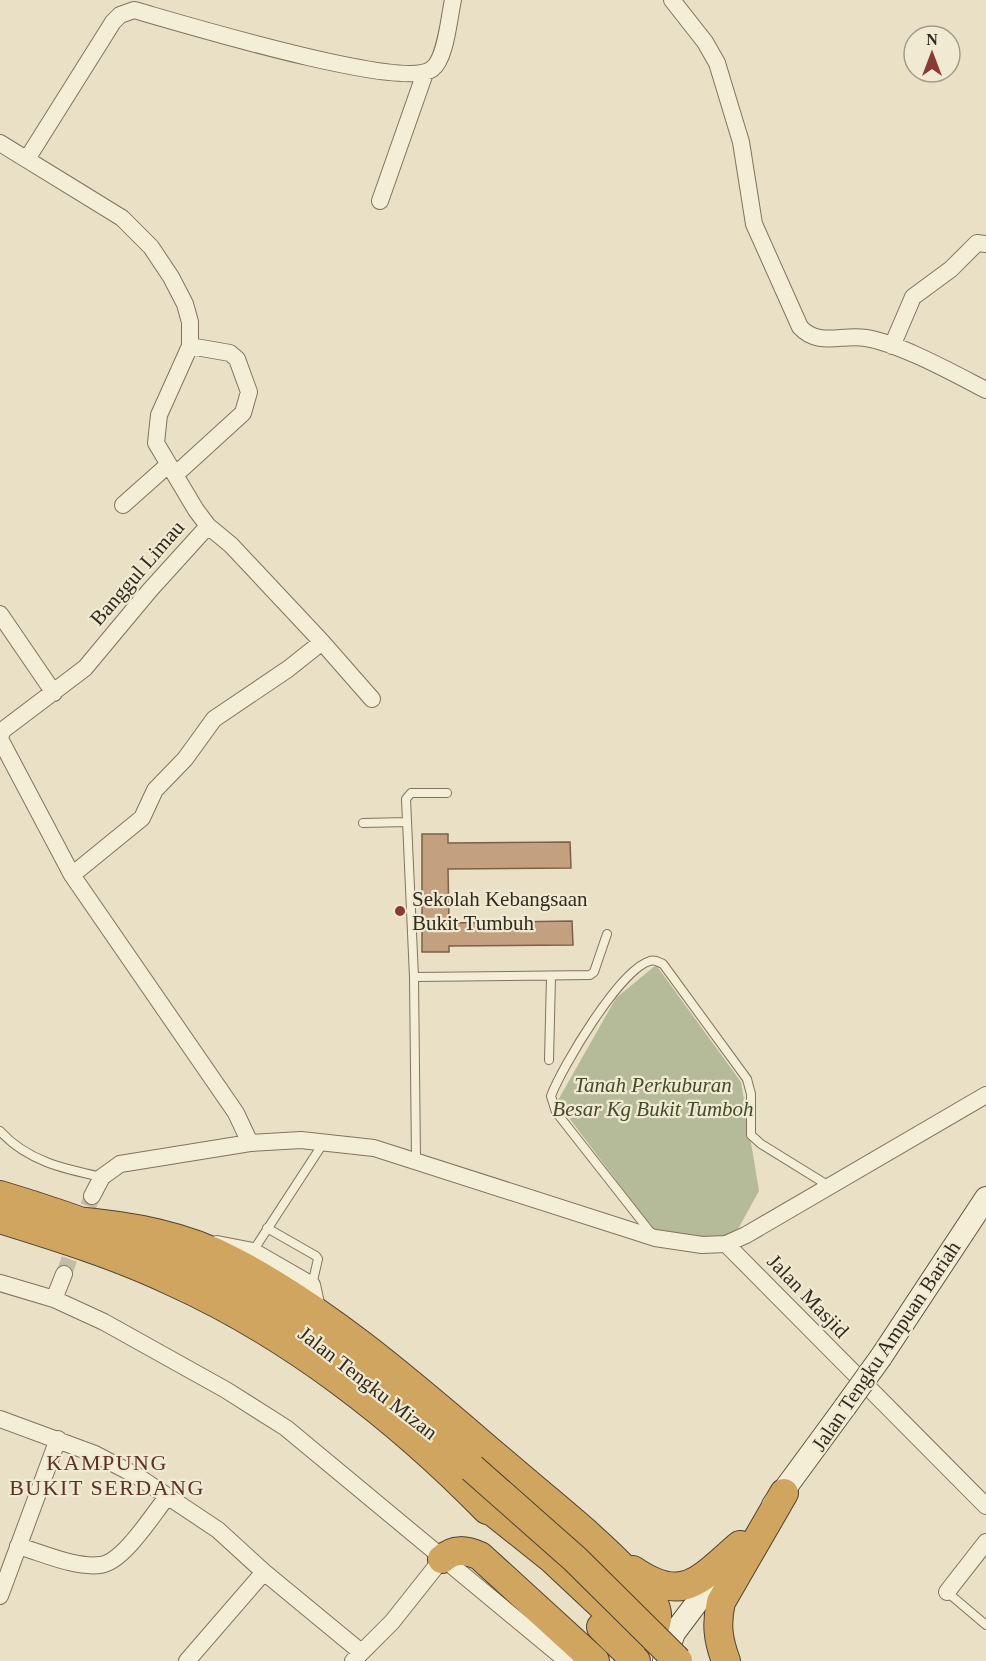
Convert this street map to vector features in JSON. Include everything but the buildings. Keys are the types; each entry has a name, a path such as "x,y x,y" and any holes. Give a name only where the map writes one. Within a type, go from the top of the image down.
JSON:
{"highway":[{"name":"Jalan Tengku Mizan","path":"0,1195 76,1221 166,1256 223,1282 273,1310 326,1345 372,1381 575,1559 678,1661"},
{"name":"Jalan Tengku Mizan","path":"0,1219 133,1264 230,1311 280,1341 342,1384 412,1441 473,1496 636,1661"},
{"path":"76,1221 132,1227 184,1240 270,1281 319,1314 436,1406 612,1555 658,1585 679,1588 704,1576 740,1545"},
{"path":"726,1661 719,1643 717,1621 721,1602 784,1493"},
{"path":"473,1496 552,1559 631,1633 646,1635 653,1630 657,1620 654,1603 612,1555"},
{"path":"442,1559 457,1551 468,1551 480,1556 595,1661"}],"main road":[{"name":"Jalan Tengku Ampuan Bariah","path":"664,1661 674,1633 740,1545 784,1493 881,1357 986,1198"}],"street":[{"path":"27,159 113,22 120,15 134,10 257,45 379,70 414,74 425,73 432,69 441,58 453,0"},
{"path":"672,0 705,42 717,63 741,142 753,224 800,327 811,338 849,337 892,346 986,390"},
{"path":"380,201 425,73"},
{"name":"Banggul Limau","path":"0,143 122,219 151,247 171,277 185,304 190,322 190,346 156,426 156,443 208,526 150,590 85,668 3,730 0,738"},
{"path":"892,346 913,297 951,269 977,243 986,244"},
{"path":"123,505 243,413 249,392 237,359 230,353 190,346"},
{"path":"208,526 231,545 372,699"},
{"path":"0,614 54,693"},
{"path":"72,875 142,818 155,790 185,759 214,719 294,665 322,642"},
{"path":"0,738 72,875 236,1113 250,1143"},
{"path":"92,1196 102,1177 120,1164 250,1143 324,1142 374,1148 416,1160 655,1238 691,1244 726,1244 986,1095"},
{"path":"184,1240 253,1251 312,1285 319,1314"},
{"name":"Jalan Masjid","path":"726,1244 986,1506"},
{"path":"54,1299 63,1274"},
{"path":"0,1283 54,1299 174,1360 286,1428 567,1661"},
{"path":"0,1419 58,1439 116,1465 218,1530 357,1657 392,1622 442,1559"},
{"path":"0,1596 58,1439"},
{"path":"18,1546 83,1564 101,1565 121,1553 167,1497"},
{"path":"947,1592 986,1542"},
{"path":"187,1661 264,1572"}],"lane":[{"path":"416,1160 414,977 406,799 411,793 447,792"},
{"path":"363,823 407,822"},
{"path":"414,977 590,975 594,972 607,934"},
{"path":"655,1238 552,1103 554,1089 612,995 631,972 649,961 654,960 663,964 747,1079 752,1094 751,1135 761,1144 829,1187"},
{"path":"549,1060 551,976"},
{"path":"0,1131 10,1142 36,1159 67,1170 102,1177"},
{"path":"253,1251 324,1142"},
{"path":"267,1228 316,1256 318,1259 312,1285"},
{"path":"947,1592 986,1625"}],"green space":[{"name":"Tanah Perkuburan Besar Kg Bukit Tumboh","path":"656,965 741,1082 759,1191 738,1229 719,1239 653,1229 557,1102 616,998"}],"tunnel":[{"path":"64,1274 92,1196"}],"place":[{"name":"Sekolah Kebangsaan Bukit Tumbuh","path":"400,911"}],"district":[{"name":"KAMPUNG BUKIT SERDANG","path":"107,1474"}]}
